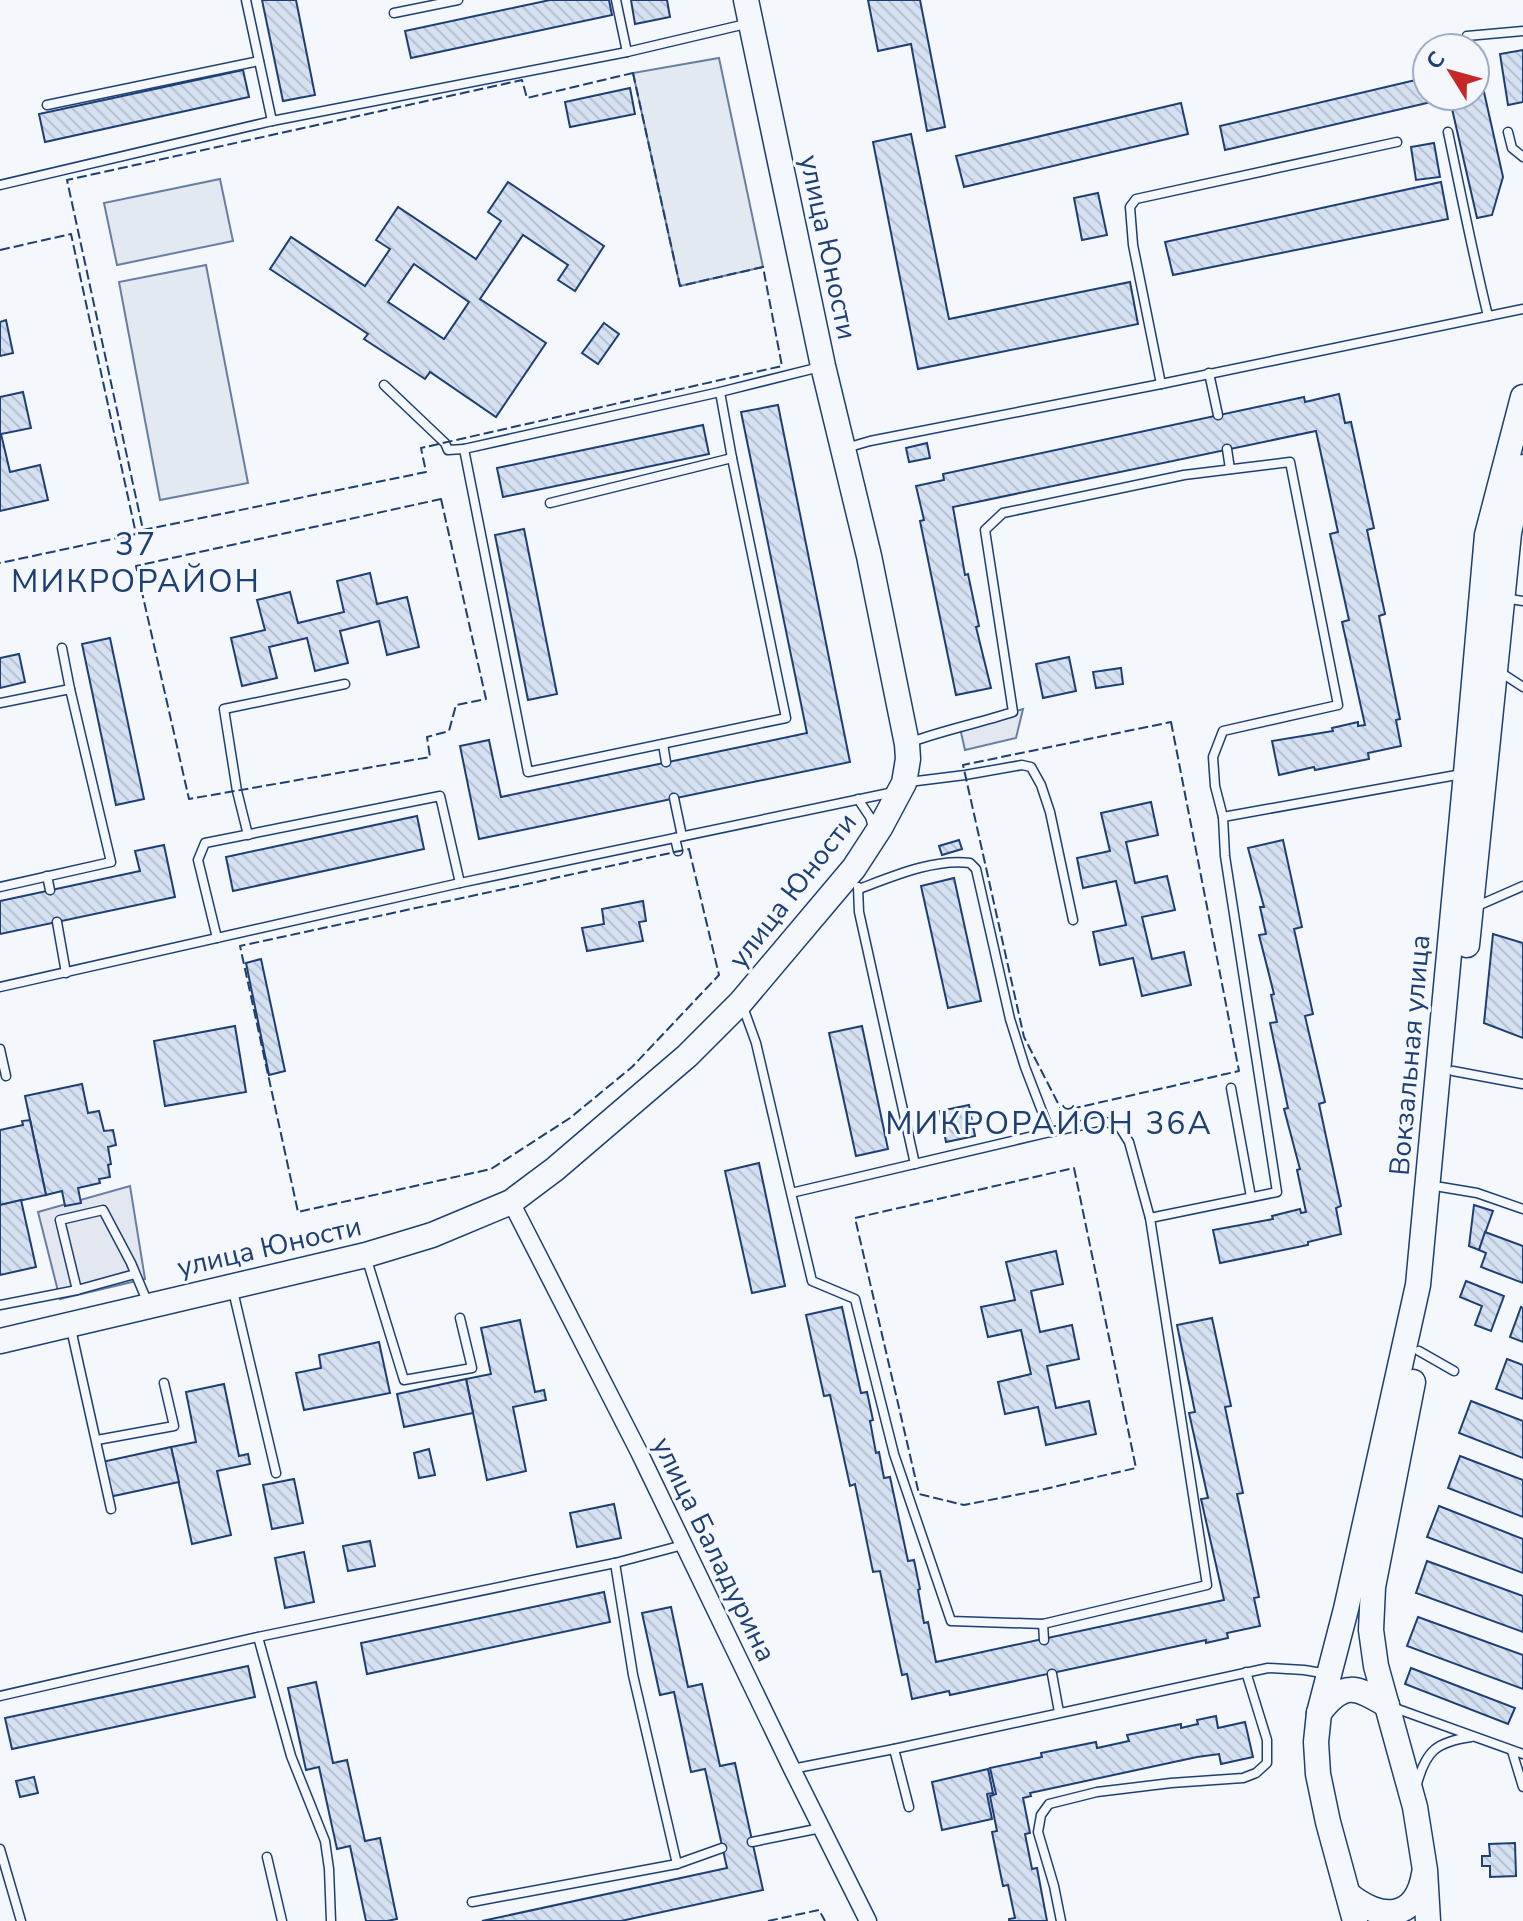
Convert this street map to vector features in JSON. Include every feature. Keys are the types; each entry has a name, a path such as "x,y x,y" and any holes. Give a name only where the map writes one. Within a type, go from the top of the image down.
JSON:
{"main road":[{"name":"улица Юности","path":"0,1341 366,1255 432,1235 511,1202 555,1169 687,1056 857,878 875,836 902,787 908,759 907,744 869,556 823,366 748,11"},
{"name":"Вокзальная улица","path":"1428,1921 1425,1870 1414,1801 1376,1666 1371,1630 1373,1587 1432,1274 1470,909 1487,535 1523,397"},
{"name":"Вокзальная улица","path":"1355,1921 1318,1774 1316,1742 1319,1713 1346,1609 1418,1285 1475,773 1495,670 1513,599 1509,533 1522,477"},
{"path":"1319,1713 1338,1693 1349,1690 1358,1690 1387,1705"},
{"path":"1348,1894 1369,1909 1392,1915 1405,1910 1414,1900 1422,1887 1425,1870"}],"street":[{"name":"улица Баладурина","path":"511,1202 639,1452 868,1921"}],"lane":[{"path":"246,0 272,121"},
{"path":"394,13 458,0"},
{"path":"616,0 627,52"},
{"path":"0,185 272,121 627,52 748,11"},
{"path":"1491,34 1523,31"},
{"path":"47,105 259,61"},
{"path":"1448,132 1488,316"},
{"path":"1508,132 1512,148 1523,157"},
{"path":"1161,384 1133,245 1130,207 1136,199 1397,142"},
{"path":"844,448 1523,309"},
{"path":"384,385 445,443 448,450 720,392 823,366"},
{"path":"1209,373 1218,415"},
{"path":"464,449 528,772 786,718 720,392"},
{"path":"1227,449 1230,469"},
{"path":"550,503 732,458"},
{"path":"907,744 935,733 1013,712 985,530 1003,513 1184,475 1290,462 1338,705 1223,731 1213,757 1215,786 1223,817 1225,856 1277,1192 1150,1218"},
{"path":"0,887 111,862 62,648"},
{"path":"1495,670 1523,687"},
{"path":"248,835 237,791 224,709 345,684"},
{"path":"0,703 70,689"},
{"path":"663,744 666,762"},
{"path":"0,987 460,883 902,787 1022,765 1031,767 1050,812 1073,920"},
{"path":"1223,817 1475,773"},
{"path":"217,938 198,860 205,843 440,796 460,883"},
{"path":"674,798 678,851"},
{"path":"858,799 870,817 875,836"},
{"path":"915,1164 859,912 857,878 904,873 956,861 970,863 976,869 1010,1019 1050,1132"},
{"path":"47,876 50,890"},
{"path":"1470,909 1523,886"},
{"path":"57,922 66,973"},
{"path":"741,1002 756,1043 791,1193 812,1281 855,1299 894,1454 951,1621 1043,1624 1207,1585 1150,1218 1129,1142 1119,1126 1102,1121 791,1193"},
{"path":"0,1049 6,1076"},
{"path":"1453,1071 1523,1084"},
{"path":"1231,1088 1251,1197"},
{"path":"1441,1187 1477,1193 1523,1209"},
{"path":"77,1290 60,1220 103,1210 149,1306"},
{"path":"366,1255 404,1380 472,1368 460,1318"},
{"path":"0,1305 77,1290 135,1274"},
{"path":"232,1286 276,1473"},
{"path":"70,1324 111,1509"},
{"path":"1419,1351 1454,1371"},
{"path":"97,1440 174,1426 164,1383"},
{"path":"0,1696 258,1637 615,1563 683,1545"},
{"path":"615,1563 633,1675 677,1864"},
{"path":"1043,1624 1044,1640"},
{"path":"258,1637 291,1756 325,1841 331,1921"},
{"path":"792,1769 1268,1668 1329,1674"},
{"path":"1061,1921 1038,1832 1041,1815 1049,1804 1097,1792 1243,1778 1256,1773 1267,1763 1267,1740 1246,1672"},
{"path":"1052,1674 1059,1712"},
{"path":"1387,1705 1523,1754"},
{"path":"1414,1801 1417,1781 1438,1746 1450,1740 1471,1737"},
{"path":"894,1749 909,1807"},
{"path":"1512,1751 1523,1787"},
{"path":"752,1842 821,1828"},
{"path":"472,1902 677,1864 722,1848"},
{"path":"0,1849 21,1921"},
{"path":"267,1857 282,1921"}],"shaded area":[{"path":"719,58 763,267 680,286 633,73"},
{"path":"220,179 233,241 117,265 104,203"},
{"path":"206,265 248,483 160,500 119,282"},
{"path":"1023,709 1016,738 965,750 960,728"},
{"path":"130,1186 145,1279 60,1299 38,1212"}],"building":[{"path":"262,0 296,0 315,95 283,101"},
{"path":"550,0 609,0 612,15 411,58 405,31"},
{"path":"631,0 667,0 670,17 635,24"},
{"path":"868,0 920,0 945,127 927,131 911,44 878,51"},
{"path":"1523,50 1523,102 1508,105 1500,54"},
{"path":"243,70 249,97 45,142 39,114"},
{"path":"1411,81 1411,107 1225,150 1220,126"},
{"path":"630,88 635,114 570,127 565,102"},
{"path":"1181,103 1188,134 964,187 956,156"},
{"path":"1453,112 1488,112 1503,177 1492,215 1477,218"},
{"path":"911,134 949,319 1130,282 1138,324 918,369 873,142"},
{"path":"1434,143 1440,177 1416,180 1411,147"},
{"path":"508,182 604,246 575,291 558,280 568,265 523,235 480,299 546,343 496,417 430,372 425,379 364,339 368,334 270,269 291,237 365,286 390,249 376,240 398,207 476,259 501,221 488,212","holes":["414,264 469,302 444,339 388,302"]},
{"path":"1441,182 1448,219 1173,275 1165,242"},
{"path":"1098,193 1107,235 1082,240 1074,198"},
{"path":"6,320 13,353 0,356 0,322"},
{"path":"604,323 619,334 598,364 582,353"},
{"path":"23,392 31,428 1,434 10,472 40,465 48,500 0,511 0,397"},
{"path":"1339,394 1345,423 1351,422 1374,528 1367,530 1385,614 1379,616 1400,719 1396,720 1401,746 1368,753 1369,759 1279,775 1272,741 1333,731 1332,728 1358,722 1358,726 1365,725 1342,622 1349,620 1330,534 1338,532 1316,431 953,507 991,688 956,695 920,521 924,520 916,486 944,480 943,474 1304,397 1305,402"},
{"path":"778,405 850,762 479,839 460,746 489,740 501,797 807,733 741,412"},
{"path":"703,425 709,454 503,497 497,468"},
{"path":"927,443 930,458 909,462 906,448"},
{"path":"524,529 557,694 528,700 495,535"},
{"path":"370,573 377,604 407,597 419,647 387,655 379,621 340,631 348,663 315,671 307,638 269,647 277,678 242,686 231,638 265,630 257,600 290,592 298,623 344,612 337,581"},
{"path":"110,638 144,799 116,805 82,644"},
{"path":"19,654 25,682 0,688 0,658"},
{"path":"1069,657 1076,691 1043,698 1036,664"},
{"path":"1121,668 1123,684 1096,688 1093,672"},
{"path":"1151,802 1158,835 1126,842 1135,883 1167,876 1175,910 1142,917 1152,959 1184,952 1191,985 1142,996 1133,958 1100,965 1093,932 1126,925 1116,881 1083,888 1077,858 1110,851 1101,813"},
{"path":"417,816 424,849 233,891 226,857"},
{"path":"959,840 962,849 942,855 939,846"},
{"path":"1283,840 1302,927 1294,929 1313,1014 1305,1016 1325,1102 1319,1104 1341,1206 1336,1208 1341,1234 1308,1242 1308,1245 1220,1263 1213,1230 1273,1219 1272,1216 1300,1209 1301,1213 1306,1212 1270,1023 1277,1022 1271,995 1274,994 1259,935 1266,934 1260,907 1264,907 1248,848"},
{"path":"164,845 175,897 0,934 0,901 140,871 135,851"},
{"path":"954,878 981,1001 948,1008 921,886"},
{"path":"643,901 646,921 639,922 643,941 587,951 582,928 604,924 602,909"},
{"path":"1493,934 1523,943 1523,1038 1484,1023"},
{"path":"261,959 285,1071 269,1075 246,963"},
{"path":"235,1026 246,1092 165,1106 154,1041"},
{"path":"862,1026 888,1149 856,1156 829,1033"},
{"path":"82,1084 88,1113 99,1111 104,1131 113,1130 116,1145 108,1147 110,1177 99,1179 100,1183 78,1188 81,1203 65,1206 62,1191 46,1195 25,1096"},
{"path":"969,1105 975,1136 946,1142 940,1111"},
{"path":"30,1120 46,1195 0,1205 0,1130 23,1125 22,1121"},
{"path":"759,1163 785,1286 752,1293 725,1171"},
{"path":"21,1200 36,1267 0,1275 0,1205"},
{"path":"1474,1205 1493,1211 1479,1250 1469,1246"},
{"path":"1485,1232 1523,1246 1523,1283 1481,1267 1486,1253 1479,1250"},
{"path":"1056,1251 1063,1284 1031,1291 1040,1332 1072,1325 1079,1359 1047,1366 1056,1408 1089,1401 1096,1434 1046,1445 1038,1407 1005,1414 998,1382 1031,1374 1021,1330 988,1337 981,1307 1015,1300 1006,1262"},
{"path":"1466,1281 1504,1296 1491,1331 1475,1325 1482,1306 1460,1297"},
{"path":"842,1307 861,1393 867,1392 876,1453 879,1452 884,1478 890,1477 908,1561 914,1560 924,1623 928,1622 936,1662 1224,1600 1201,1499 1208,1498 1189,1413 1195,1412 1177,1325 1212,1318 1231,1406 1225,1407 1243,1493 1237,1494 1259,1597 1254,1598 1260,1626 1227,1633 1228,1638 1206,1643 1206,1640 950,1695 949,1691 912,1699 907,1674 902,1675 880,1571 873,1572 855,1484 850,1486 830,1395 824,1396 806,1315"},
{"path":"1523,1308 1523,1342 1510,1337"},
{"path":"520,1320 535,1392 544,1390 546,1400 513,1407 526,1471 487,1480 466,1379 491,1374 481,1328"},
{"path":"379,1342 390,1393 304,1410 296,1373 321,1368 319,1355"},
{"path":"1507,1359 1523,1365 1523,1399 1496,1389"},
{"path":"466,1379 473,1413 404,1427 397,1394"},
{"path":"224,1384 239,1456 248,1454 250,1464 217,1471 231,1535 192,1544 171,1447 196,1442 186,1392"},
{"path":"1471,1401 1523,1421 1523,1458 1459,1433"},
{"path":"171,1447 179,1482 109,1497 102,1462"},
{"path":"429,1449 435,1475 419,1478 414,1453"},
{"path":"1460,1456 1523,1480 1523,1517 1448,1488"},
{"path":"294,1479 303,1523 272,1529 263,1485"},
{"path":"614,1504 621,1538 577,1547 570,1513"},
{"path":"1439,1506 1523,1539 1523,1573 1427,1537"},
{"path":"370,1541 375,1566 348,1571 343,1546"},
{"path":"304,1552 314,1602 285,1608 275,1558"},
{"path":"1427,1561 1523,1596 1523,1632 1416,1593"},
{"path":"604,1592 610,1622 367,1674 361,1643"},
{"path":"671,1607 688,1687 702,1684 720,1766 735,1763 763,1890 621,1921 482,1921 727,1868 705,1769 691,1772 674,1692 660,1695 642,1613"},
{"path":"1418,1617 1523,1655 1523,1689 1407,1646"},
{"path":"248,1666 255,1697 12,1749 5,1718"},
{"path":"1411,1668 1515,1708 1508,1724 1405,1684"},
{"path":"316,1682 333,1763 347,1760 365,1841 380,1838 397,1919 366,1921 350,1846 337,1849 319,1767 306,1770 288,1688"},
{"path":"1216,1716 1218,1728 1245,1722 1253,1757 1221,1764 1219,1754 1197,1757 1030,1793 1031,1796 1023,1798 1030,1833 1025,1834 1032,1869 1037,1868 1047,1921 1009,1921 1015,1918 1008,1885 1003,1886 992,1832 997,1831 990,1796 996,1794 990,1768 1042,1757 1041,1753 1096,1742 1097,1748 1129,1741 1127,1735 1181,1724 1181,1728"},
{"path":"988,1769 993,1793 987,1794 992,1819 942,1830 932,1782"},
{"path":"34,1777 38,1793 20,1797 16,1781"},
{"path":"1515,1843 1516,1876 1490,1877 1490,1866 1482,1866 1482,1856 1490,1856 1489,1844"}],"fence":[{"path":"633,73 680,286 763,267 782,366 421,448 426,472 143,530 67,180 522,80 527,98 633,73"},
{"path":"0,250 71,234 136,534 0,563"},
{"path":"441,499 486,699 456,705 449,731 427,737 430,757 189,799 136,566 441,499"},
{"path":"1171,722 1239,1071 1062,1111 1024,1037 963,765 1171,722"},
{"path":"689,849 719,975 632,1067 570,1118 491,1169 298,1212 240,946 689,849"},
{"path":"1074,1168 1136,1468 964,1505 919,1494 855,1218 1074,1168"},
{"path":"768,1921 819,1910 825,1921"}],"district":[{"name":"37 МИКРОРАЙОН","path":"136,562"},
{"name":"МИКРОРАЙОН 36А","path":"1049,1123"}]}
